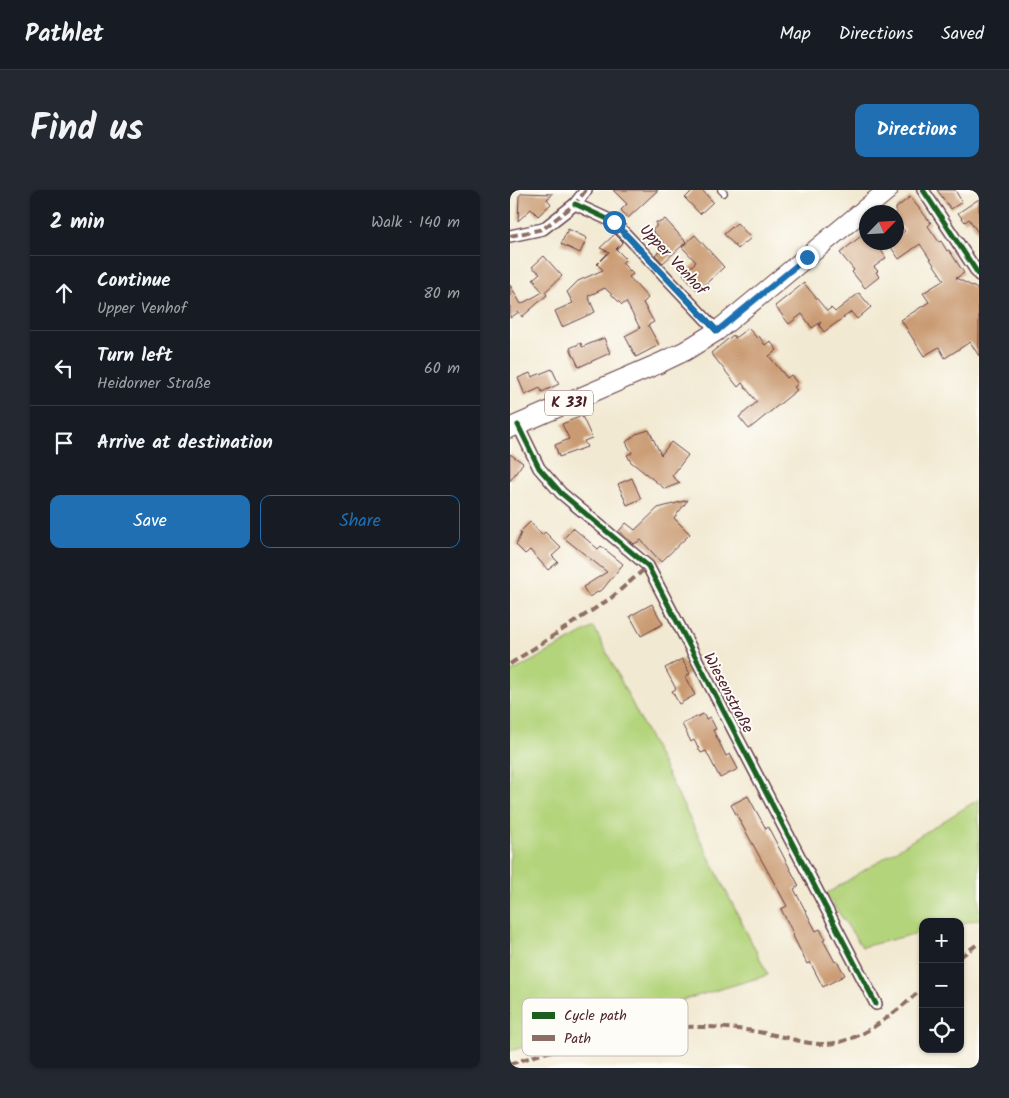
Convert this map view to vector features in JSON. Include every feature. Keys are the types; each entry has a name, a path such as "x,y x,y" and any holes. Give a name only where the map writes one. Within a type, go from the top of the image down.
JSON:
{"main road":[{"name":"K 331","path":"514,426 660,363 685,351 717,331 888,190"}],"street":[{"path":"510,236 543,229 575,204 586,190"},
{"path":"923,190 979,275"},
{"name":"Upper Venhof","path":"575,204 614,222 717,331"},
{"name":"Wiesenstraße","path":"514,426 539,468 561,493 648,566 876,1004"}],"green space":[{"path":"594,627 768,975 688,999 522,998 522,1047 510,1051 510,673"},
{"path":"979,799 979,919 964,923 964,918 919,918 919,933 862,947 826,894"}],"building":[{"path":"613,190 658,190 628,218 621,210 627,204"},
{"path":"693,190 702,190 713,202 700,214 685,198"},
{"path":"937,190 955,190 962,202 951,209"},
{"path":"522,193 553,194 547,199 551,204 538,216 531,209 518,221 519,196"},
{"path":"910,197 931,223 928,226 939,242 941,241 947,251 949,250 964,273 956,278 976,288 979,292 979,356 970,342 945,358 939,347 924,356 901,320 929,302 923,293 944,280 920,244 899,259 893,250 904,250 904,205 900,205"},
{"path":"979,199 979,234 969,219 965,222 958,213"},
{"path":"665,219 686,242 663,263 655,255 666,245 652,230 656,227 656,222 661,222"},
{"path":"737,223 751,238 738,249 724,234"},
{"path":"568,229 587,238 580,253 561,244"},
{"path":"615,234 623,242 616,249 626,259 622,263 633,274 629,277 648,298 643,303 654,322 648,325 659,345 636,357 625,336 640,328 626,302 622,305 605,288 588,296 595,312 562,327 555,311 573,303 567,292 578,281 603,270 597,264 609,252 600,248"},
{"path":"695,235 724,267 698,291 683,274 696,262 682,247"},
{"path":"859,238 859,250 881,250 886,258 874,267 878,271 876,272 879,277 865,288 852,272 854,270 840,253"},
{"path":"544,256 562,276 545,292 547,295 522,317 519,312 510,318 510,285 521,304 543,292 533,279 540,273 532,267"},
{"path":"804,283 827,311 831,308 835,312 859,293 871,307 857,319 851,312 824,332 819,325 821,322 812,328 802,314 789,324 775,306"},
{"path":"748,328 757,338 759,336 765,345 770,341 777,350 769,356 787,378 791,375 798,384 794,387 797,390 749,429 739,417 757,402 742,383 738,387 711,353 733,335 735,338"},
{"path":"604,338 610,353 579,367 570,348 581,343 582,347"},
{"path":"552,369 559,384 542,392 540,388 525,395 518,378 530,373 532,377"},
{"path":"582,416 592,438 584,441 587,447 559,457 555,445 569,439 562,424"},
{"path":"649,430 661,455 671,442 688,455 672,476 680,483 665,489 631,462 627,455 632,453 626,442 636,434"},
{"path":"510,454 523,463 510,481"},
{"path":"632,478 641,499 627,505 618,484"},
{"path":"688,500 674,518 690,534 661,562 641,540 634,544 619,531 626,523 635,530 658,508"},
{"path":"530,522 542,535 545,532 561,548 552,556 558,562 548,570 530,550 525,554 516,545 520,532"},
{"path":"573,528 598,549 601,546 623,564 603,589 589,597 583,587 607,572 564,538"},
{"path":"652,604 663,624 641,636 630,616"},
{"path":"682,659 690,674 685,677 695,695 679,704 672,691 676,689 665,668"},
{"path":"703,714 706,719 710,717 716,729 713,730 726,756 730,754 738,769 720,778 706,751 701,753 694,740 691,742 682,724"},
{"path":"748,796 766,829 768,827 799,886 794,889 816,931 820,929 825,939 823,940 835,962 837,961 845,975 823,987 810,962 807,964 781,909 787,906 731,805"}],"marked path":[{"path":"510,236 543,229 575,204 586,190"},
{"path":"510,664 611,598 648,566"},
{"path":"964,954 979,943"},
{"path":"688,1027 729,1028 765,1033 810,1043 836,1043 850,1039 877,1025 919,991"},
{"path":"510,1064 536,1056"}],"cycle path":[{"path":"923,190 979,275"},
{"path":"575,204 614,222 717,331"},
{"path":"518,425 539,468 561,493 648,566 876,1004"}],"route":[{"path":"614,222 717,331 807,257"}]}
